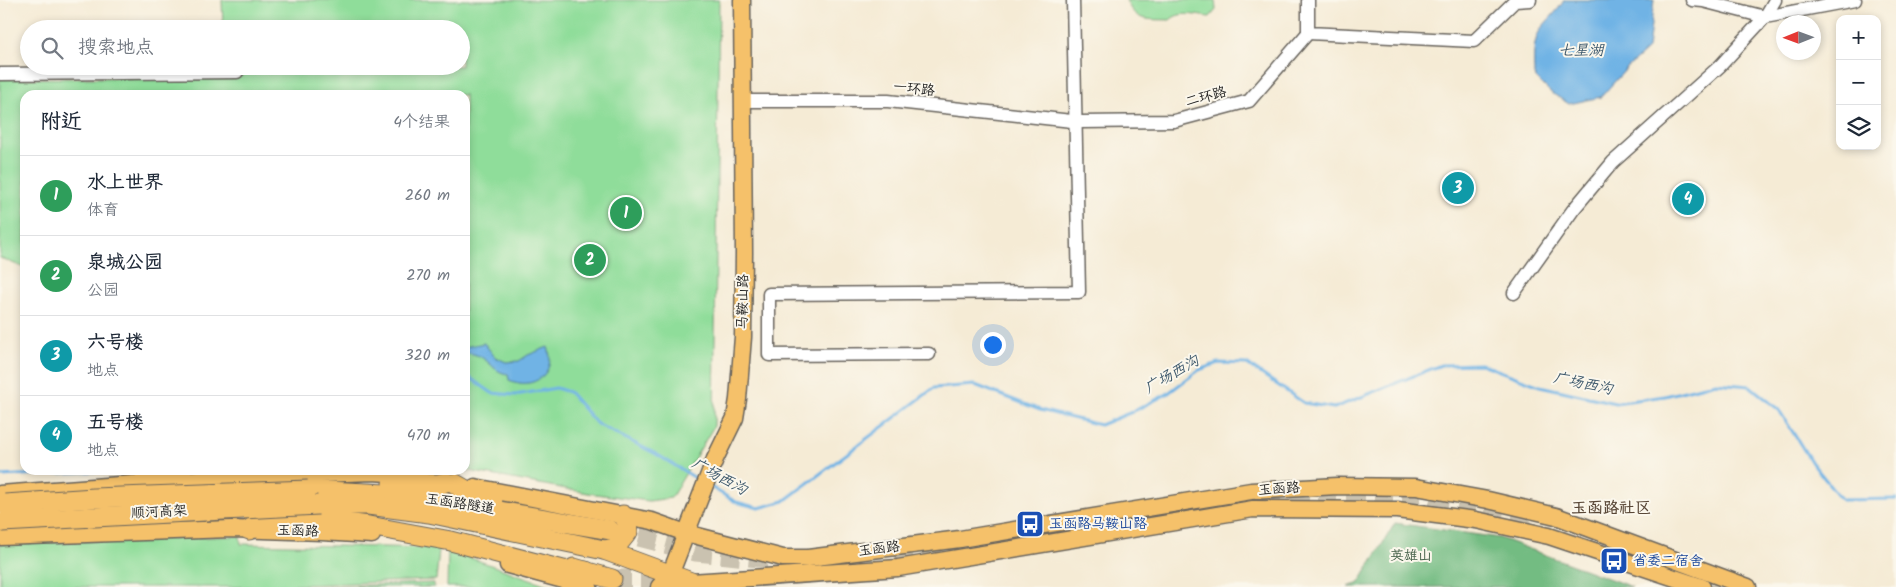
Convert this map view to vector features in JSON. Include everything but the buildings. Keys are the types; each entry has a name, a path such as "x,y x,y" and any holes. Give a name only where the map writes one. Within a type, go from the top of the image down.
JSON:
{"highway":[{"path":"578,523 473,494 450,482 438,484 325,482 313,497 429,513 604,550 667,583 691,582"},
{"name":"玉函路隧道","path":"313,497 405,495 578,523 610,530"},
{"name":"顺河高架","path":"0,504 94,498 313,497"},
{"name":"顺河高架","path":"0,522 313,497"},
{"name":"玉函路隧道","path":"313,497 446,532 588,579 612,579"},
{"path":"604,550 615,548 628,532 627,522 623,515"},
{"path":"249,530 259,522 283,518 312,519 369,526 451,541 563,570 588,579"}],"main road":[{"name":"马鞍山路","path":"667,583 715,460 734,418 743,337 742,0"},
{"name":"玉函路","path":"0,494 160,482 308,475"},
{"name":"玉函路","path":"415,475 429,476 450,482 652,521 686,534 783,558 808,558 960,539 1251,491 1337,486 1416,487 1488,500 1556,516 1748,587"},
{"path":"160,482 165,532"},
{"name":"玉函路","path":"691,582 898,568 1010,551 1252,509 1262,509 1397,510 1476,520 1549,536 1702,587"},
{"path":"0,537 249,530"}],"street":[{"path":"929,354 769,355 769,294 1079,292 1078,122 1073,0"},
{"path":"1308,0 1308,33 1474,41 1515,1 1530,0"},
{"path":"1692,0 1703,1 1765,17 1855,0"},
{"path":"1514,293 1572,210 1613,162 1720,66 1765,17 1775,0"},
{"name":"二环路","path":"1078,122 1174,121 1249,101 1308,33"},
{"path":"0,74 20,74"},
{"name":"一环路","path":"743,100 888,101 1078,122"}],"green space":[{"path":"222,0 719,0 714,426 671,498 649,501 588,493 470,471 470,90 20,90 20,266 0,258 0,79 242,75 470,75 470,20 223,20"},
{"path":"1126,0 1215,0 1216,10 1210,17 1184,14 1170,20 1149,19 1134,13"},
{"name":"英雄山","path":"1395,523 1500,538 1632,587 1348,587 1359,583"},
{"path":"240,536 241,544 434,548 439,550 436,580 273,587 0,587 0,544"},
{"path":"448,550 553,587 447,587"},
{"path":"434,583 434,587 307,587"}],"water":[{"name":"七星湖","path":"1564,0 1654,0 1648,49 1626,69 1601,97 1569,104 1550,92 1534,76 1535,42 1539,32"},
{"path":"484,343 495,357 506,362 519,361 548,347 549,365 541,378 534,382 518,383 509,380 508,374 497,370 480,356 470,354 470,346"}],"waterway":[{"name":"广场西沟","path":"709,486 736,502 759,508 784,501 934,388 975,385 1040,410 1100,425 1132,412 1167,394 1199,370 1218,363 1247,364 1304,403 1334,408 1441,365 1481,364 1540,386 1615,403 1665,396 1716,383 1750,386 1779,410 1812,463 1842,500 1896,499"},
{"name":"广场西沟","path":"470,378 492,393 515,395 556,388 569,392 597,424 656,454 702,482"},
{"name":"广场西沟","path":"0,476 20,475"}],"tunnel":[{"path":"1262,497 1414,497 1535,518"},
{"path":"612,530 696,552 769,559"},
{"path":"894,554 953,547"},
{"path":"1686,575 1719,587"},
{"path":"612,579 681,579"}],"place":[{"name":"六号楼","path":"1458,188"},
{"name":"五号楼","path":"1688,199"},
{"name":"水上世界","path":"626,213"},
{"name":"泉城公园","path":"590,260"},
{"name":"玉函路马鞍山路","path":"1030,524"},
{"name":"省委二宿舍","path":"1614,561"}],"district":[{"name":"玉函路社区","path":"1611,508"}]}
